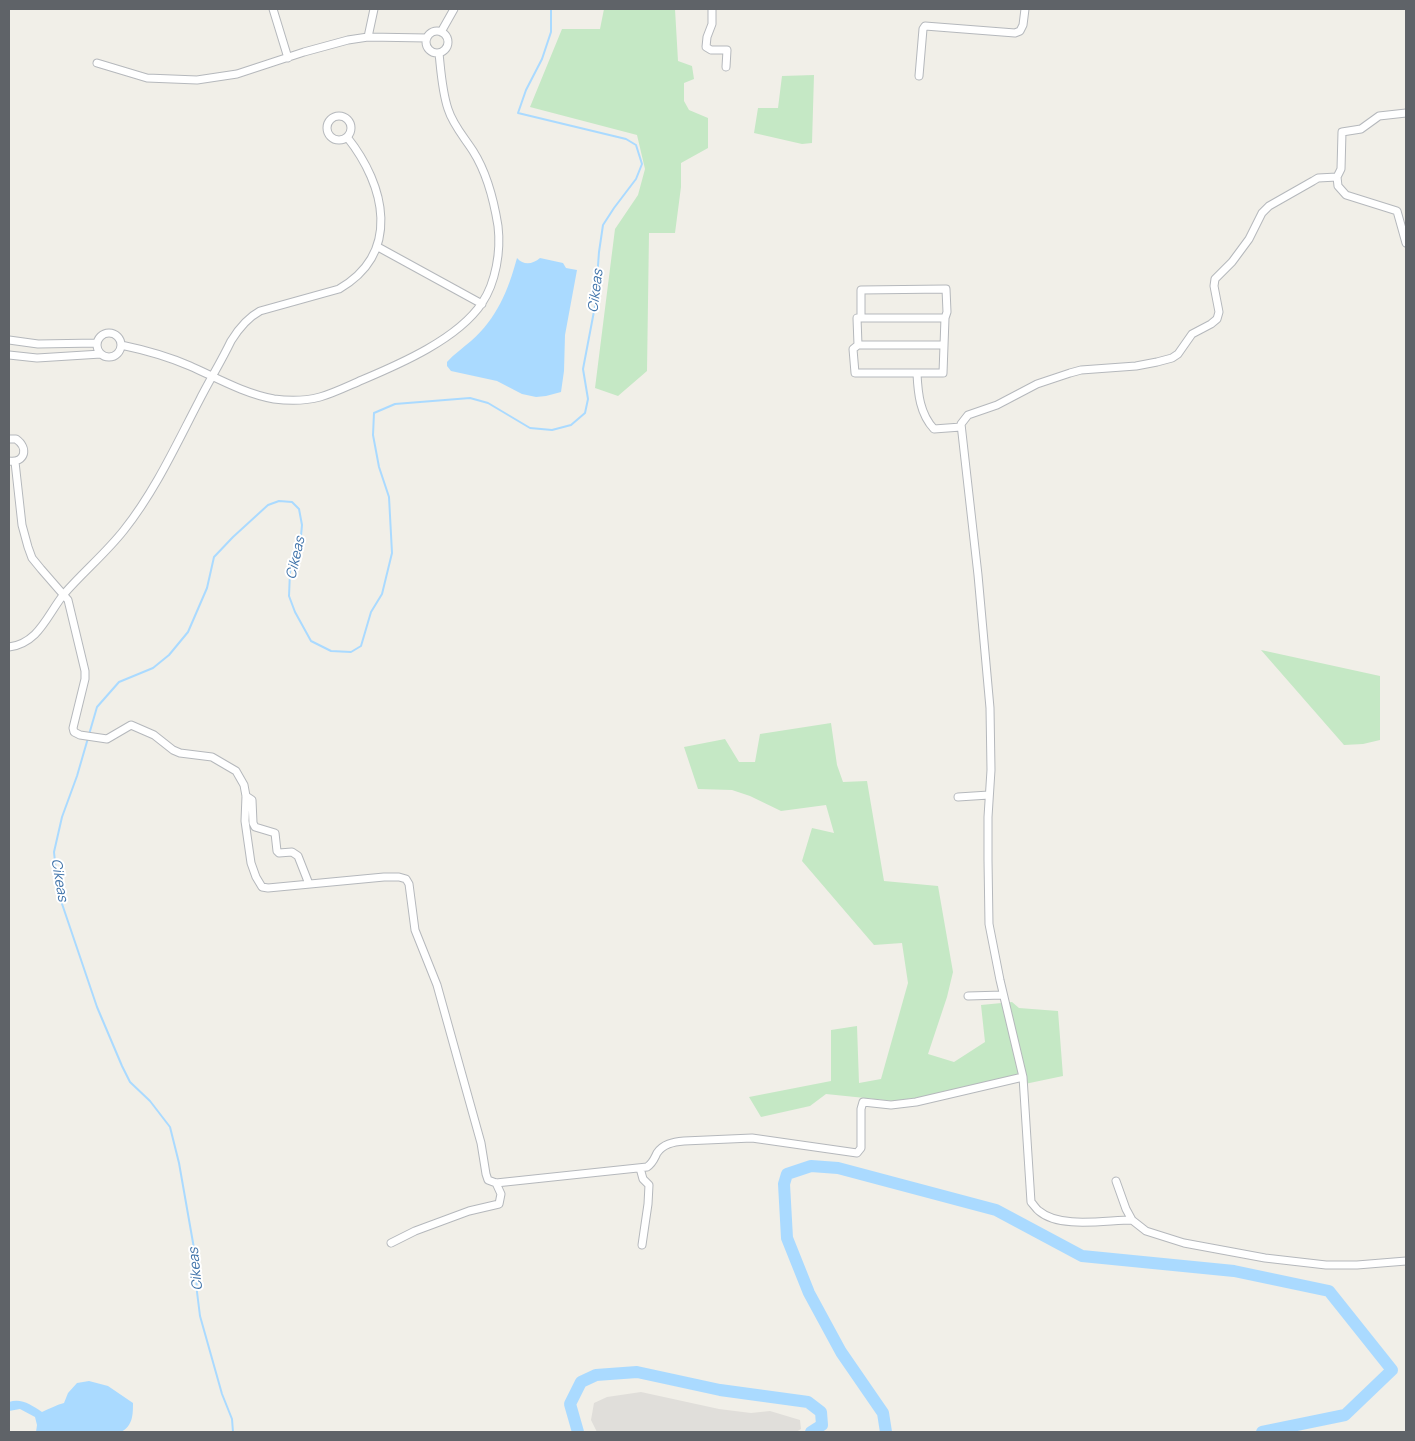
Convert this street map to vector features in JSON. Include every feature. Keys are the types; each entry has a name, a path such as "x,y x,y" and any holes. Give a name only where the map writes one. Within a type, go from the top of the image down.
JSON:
{"street":[{"path":"273,9 288,58"},
{"path":"368,37 374,9"},
{"path":"441,32 454,9"},
{"path":"712,9 712,24 707,37 706,47 711,50 726,49 726,67"},
{"path":"919,76 923,29 925,26 1015,33 1020,31 1023,25 1025,9"},
{"path":"433,32 441,32 446,36 448,42 446,48 439,53 430,50 426,44 427,38 433,32"},
{"path":"97,63 147,78 197,80 237,74 326,45 368,37 427,38"},
{"path":"121,345 168,357 212,377 273,398 302,400 319,397 376,374 431,347 460,326 482,304 489,289 497,259 499,240 493,202 481,167 448,110 442,85 439,53"},
{"path":"1406,113 1379,116 1361,129 1342,132 1341,169 1337,177 1338,186 1346,195 1397,210 1406,243"},
{"path":"9,648 29,641 36,634 64,594 113,543 135,515 165,467 230,341 242,324 250,317 276,306 339,289 361,273 378,246 381,222 377,195 369,170 348,137"},
{"path":"1132,1220 1074,1222 1055,1219 1039,1212 1032,1202 1023,1077 1003,995 990,924 988,860 991,770 990,708 978,575 961,424 968,415 997,406 1037,384 1070,373 1081,370 1136,366 1172,358 1178,354 1192,334 1217,319 1218,312 1214,286 1216,279 1232,262 1249,239 1262,213 1269,206 1318,178 1337,177"},
{"path":"378,246 482,304"},
{"path":"861,318 861,290 946,289 948,312 945,318 944,373 855,373 853,349 858,344 944,345"},
{"path":"858,344 857,318 945,318"},
{"path":"9,355 37,358 101,354 111,357 116,354 121,345 119,338 114,334 106,333 100,336 96,343 97,349 101,354"},
{"path":"9,340 38,344 96,343"},
{"path":"916,374 919,400 934,430 961,427"},
{"path":"9,440 16,439 23,444 25,451 22,458 12,461 22,525 28,547 41,569 64,594 70,605 85,672 73,728 76,734 107,739 131,725 161,739 173,750 180,753 212,757 236,771 241,778 246,796 245,821 251,863 262,887 268,888 376,877 399,877 406,879 409,884 415,930 437,985 481,1143 488,1180 496,1183 640,1168 650,1165 662,1147 672,1143 699,1140 752,1138 857,1152 860,1148 861,1109 863,1102 899,1104 948,1095 1023,1077"},
{"path":"958,797 989,795"},
{"path":"246,796 252,800 253,823 255,827 275,833 277,851 279,853 292,852 298,856 309,884"},
{"path":"968,996 1003,995"},
{"path":"640,1168 649,1185 642,1245"},
{"path":"1116,1181 1132,1220 1146,1231 1184,1243 1265,1258 1334,1265 1406,1261"},
{"path":"391,1243 415,1231 469,1211 499,1204 501,1194 496,1183"}],"shaded area":[{"path":"641,1392 719,1409 751,1413 770,1411 800,1420 801,1429 796,1432 597,1432 591,1420 594,1403 607,1397"}],"green space":[{"path":"604,9 675,9 678,61 692,66 694,79 684,83 684,101 689,110 708,118 708,148 681,163 681,187 675,233 649,233 647,371 618,396 595,388 615,229 638,195 645,169 637,135 530,107 562,29 600,29"},
{"path":"814,75 812,143 802,144 754,133 758,108 778,108 782,76"},
{"path":"1261,650 1380,676 1380,740 1363,744 1344,745"},
{"path":"831,723 837,765 843,782 867,781 884,881 938,886 953,972 947,997 928,1054 954,1062 985,1042 981,1005 1012,1002 1019,1008 1058,1011 1063,1076 1020,1085 1019,1077 928,1096 894,1101 826,1094 810,1106 761,1117 749,1097 831,1081 831,1030 857,1026 859,1083 881,1079 908,983 902,943 874,945 802,861 812,828 834,833 826,805 781,811 750,796 732,790 698,789 684,747 725,739 739,762 755,762 760,734"}],"water":[{"path":"517,258 528,263 540,258 563,263 566,268 577,270 565,335 564,371 561,392 536,397 522,394 497,381 451,371 447,366 447,362 480,332 495,313 510,282"},
{"path":"89,1381 108,1386 133,1403 132,1419 121,1432 36,1432 35,1417 20,1409 9,1411 9,1402 18,1401 26,1403 42,1412 64,1403 68,1393 77,1383"}],"waterway":[{"name":"Cikeas","path":"233,1432 232,1419 222,1394 200,1316 195,1254 179,1163 170,1127 150,1101 130,1082 97,1007 58,892 54,852 62,817 77,776 97,707 119,682 153,668 169,655 188,632 207,588 214,557 268,505 279,501 292,502 299,509 302,525 300,547 290,572 289,596 295,612 311,641 331,651 351,652 361,646 371,612 382,594 392,553 389,497 379,467 373,435 374,413 395,404 470,398 488,403 530,428 552,430 571,425 585,413 588,399 583,369 595,306 603,225 636,179 642,164 636,145 626,139 518,113 526,90 542,59 551,32 551,9"},
{"path":"886,1432 883,1413 841,1352 809,1293 787,1238 784,1184 787,1174 811,1166 838,1168 996,1210 1082,1256 1234,1271 1329,1291 1392,1370 1345,1415 1262,1432"},
{"path":"578,1432 570,1404 581,1382 596,1375 637,1372 720,1390 808,1402 821,1412 822,1425 811,1432"}]}
